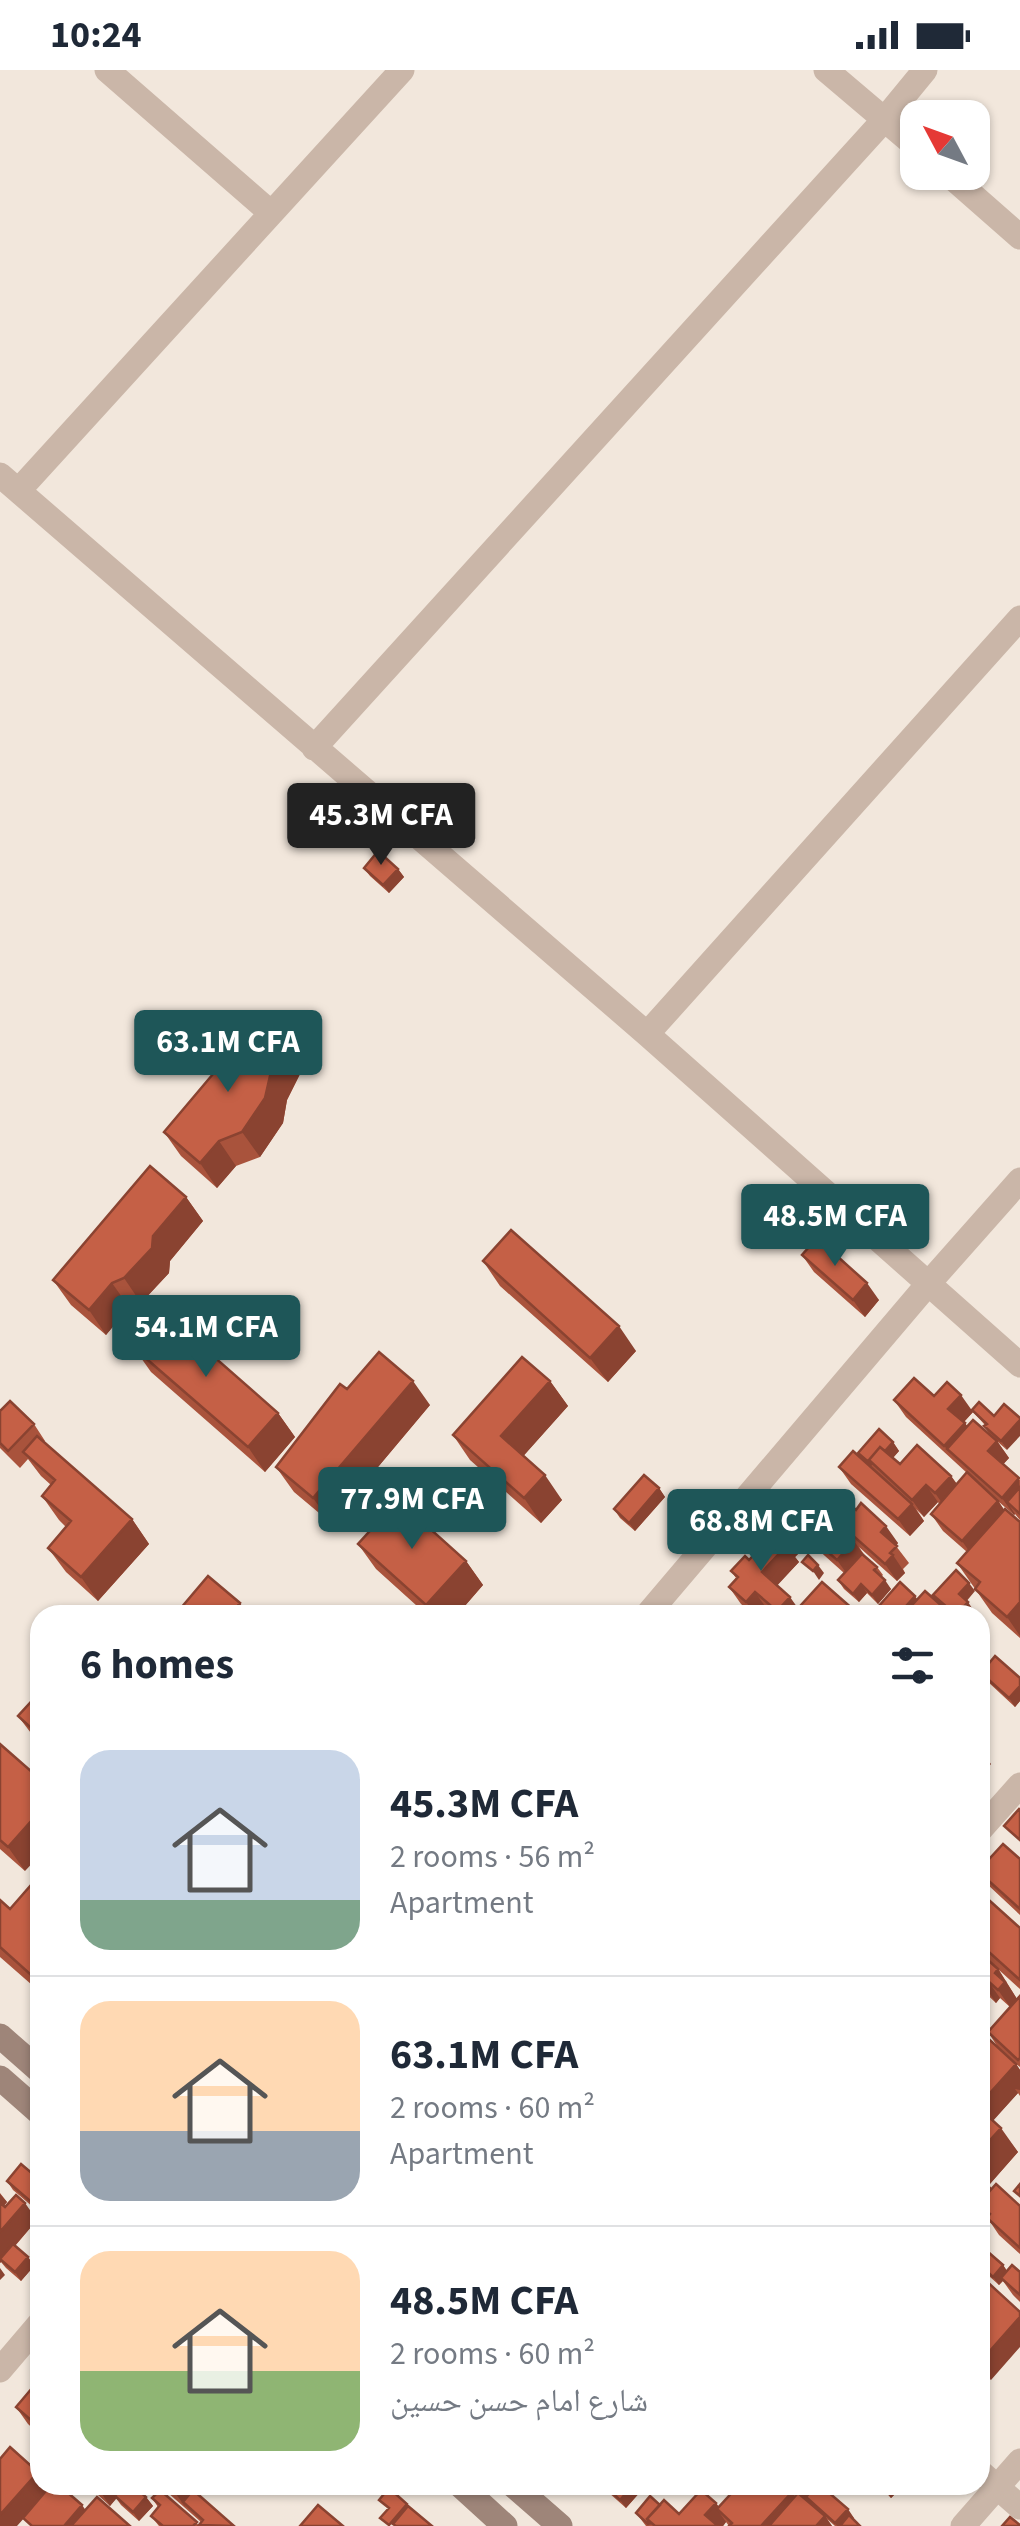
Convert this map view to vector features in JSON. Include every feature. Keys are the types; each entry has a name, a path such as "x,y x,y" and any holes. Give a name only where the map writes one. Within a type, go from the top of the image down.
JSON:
{"street":[{"path":"107,70 271,213"},
{"path":"402,70 271,213 10,482 647,1034 1020,1365"},
{"path":"826,70 900,133"},
{"path":"314,748 884,120 925,70"},
{"path":"967,190 1020,236"},
{"path":"647,1034 1020,618"},
{"path":"655,1605 1020,1180"},
{"path":"990,1819 1020,1785"},
{"path":"0,2036 30,2062"},
{"path":"0,2078 30,2104"},
{"path":"0,2370 30,2335"},
{"path":"990,2479 1020,2461"},
{"path":"990,2482 1020,2506"},
{"path":"471,2495 505,2526"},
{"path":"524,2495 560,2526"},
{"path":"963,2526 980,2495"}],"building":[{"path":"324,802 338,814 328,826 314,814"},
{"path":"378,851 398,869 383,885 364,868"},
{"path":"257,1022 285,1045 270,1076 265,1098 242,1132 219,1141 200,1163 164,1132"},
{"path":"150,1166 186,1197 153,1236 152,1248 124,1278 112,1283 89,1310 53,1280"},
{"path":"511,1230 619,1326 590,1358 483,1261"},
{"path":"817,1238 867,1283 853,1300 802,1255"},
{"path":"164,1313 278,1413 248,1447 134,1348"},
{"path":"379,1352 413,1381 313,1498 276,1467 340,1384 347,1389"},
{"path":"522,1357 550,1381 501,1436 545,1475 524,1498 453,1435"},
{"path":"914,1378 934,1396 947,1382 961,1395 948,1409 965,1423 944,1446 894,1400"},
{"path":"10,1401 34,1424 8,1451 0,1443 0,1411"},
{"path":"979,1402 994,1416 1004,1404 1020,1418 1001,1441 972,1410"},
{"path":"973,1420 997,1441 988,1451 1019,1478 1002,1498 947,1449"},
{"path":"879,1429 893,1442 885,1451 880,1447 869,1460 872,1465 858,1453"},
{"path":"37,1436 132,1519 81,1577 48,1548 71,1521 42,1496 55,1480 23,1452"},
{"path":"917,1445 951,1476 935,1493 926,1485 912,1500 869,1460 880,1447 900,1464"},
{"path":"853,1451 912,1504 898,1519 839,1467"},
{"path":"967,1472 998,1501 962,1541 931,1514"},
{"path":"644,1475 659,1488 629,1523 614,1509"},
{"path":"1020,1487 1020,1514 1007,1502"},
{"path":"398,1500 466,1561 426,1605 358,1544"},
{"path":"846,1501 856,1510 861,1503 886,1526 881,1532 897,1546 885,1564 832,1517"},
{"path":"812,1503 854,1541 837,1560 794,1522"},
{"path":"1005,1509 1020,1522 1020,1602 1007,1617 975,1589 980,1582 957,1563"},
{"path":"782,1530 788,1535 783,1541 787,1545 762,1572 790,1597 783,1605 770,1605 755,1592 746,1602 729,1587 738,1577 731,1571 745,1556 749,1560 774,1533 776,1536"},
{"path":"862,1554 885,1580 872,1595 861,1584 853,1594 838,1580"},
{"path":"808,1555 818,1565 813,1571 802,1562"},
{"path":"956,1570 969,1583 959,1594 968,1602 965,1605 944,1605 933,1595"},
{"path":"208,1576 240,1603 238,1605 183,1605"},
{"path":"822,1582 848,1605 801,1605"},
{"path":"900,1582 915,1596 907,1605 880,1605"},
{"path":"925,1591 941,1605 912,1605"},
{"path":"995,1656 1020,1678 1020,1686 1009,1698 990,1681 990,1662"},
{"path":"30,1703 30,1727 18,1716"},
{"path":"0,1744 30,1770 30,1822 8,1847 0,1840"},
{"path":"1020,1810 1020,1840 1004,1826"},
{"path":"1003,1844 1020,1859 1020,1909 990,1882 990,1858"},
{"path":"30,1886 30,1974 0,1947 0,1900 10,1909"},
{"path":"990,1901 1020,1928 1020,1980 990,1953"},
{"path":"990,1962 1005,1982 998,1990 990,1983"},
{"path":"1020,1996 1018,2060 990,2030"},
{"path":"990,2040 1016,2064 990,2093"},
{"path":"990,2118 1001,2128 990,2140"},
{"path":"21,2164 30,2172 30,2201 7,2181"},
{"path":"996,2184 1020,2206 1020,2248 990,2221 990,2191"},
{"path":"16,2195 25,2203 0,2232 0,2203 5,2207"},
{"path":"13,2244 28,2257 15,2272 0,2259"},
{"path":"990,2254 1003,2265 993,2277 990,2274"},
{"path":"1012,2265 1020,2272 1020,2295 1001,2278"},
{"path":"990,2284 1020,2312 1020,2317 990,2351"},
{"path":"30,2390 30,2419 16,2407"},
{"path":"10,2447 30,2465 30,2481 0,2515 0,2459"},
{"path":"43,2495 70,2495 82,2505 64,2526 32,2526 23,2518"},
{"path":"144,2495 146,2497 133,2512 115,2496"},
{"path":"166,2495 197,2522 193,2526 163,2526 151,2516 160,2505 152,2498"},
{"path":"189,2495 199,2495 234,2526 199,2525 203,2520 183,2502"},
{"path":"383,2495 397,2495 407,2504 389,2525 380,2518 389,2508 379,2500"},
{"path":"696,2495 707,2495 716,2503 705,2515 718,2526 655,2526 647,2519 664,2500 679,2514"},
{"path":"730,2495 789,2495 761,2526 729,2526 732,2523 717,2509"},
{"path":"796,2495 825,2516 816,2526 769,2526"},
{"path":"832,2495 848,2509 835,2523 806,2497"},
{"path":"650,2496 660,2505 647,2519 648,2524 636,2513"},
{"path":"97,2497 130,2526 71,2526"},
{"path":"318,2505 343,2526 300,2526"},
{"path":"408,2506 432,2526 393,2524"},
{"path":"849,2515 860,2526 840,2526"},
{"path":"1010,2517 1020,2525 1020,2526 1002,2526"}]}
